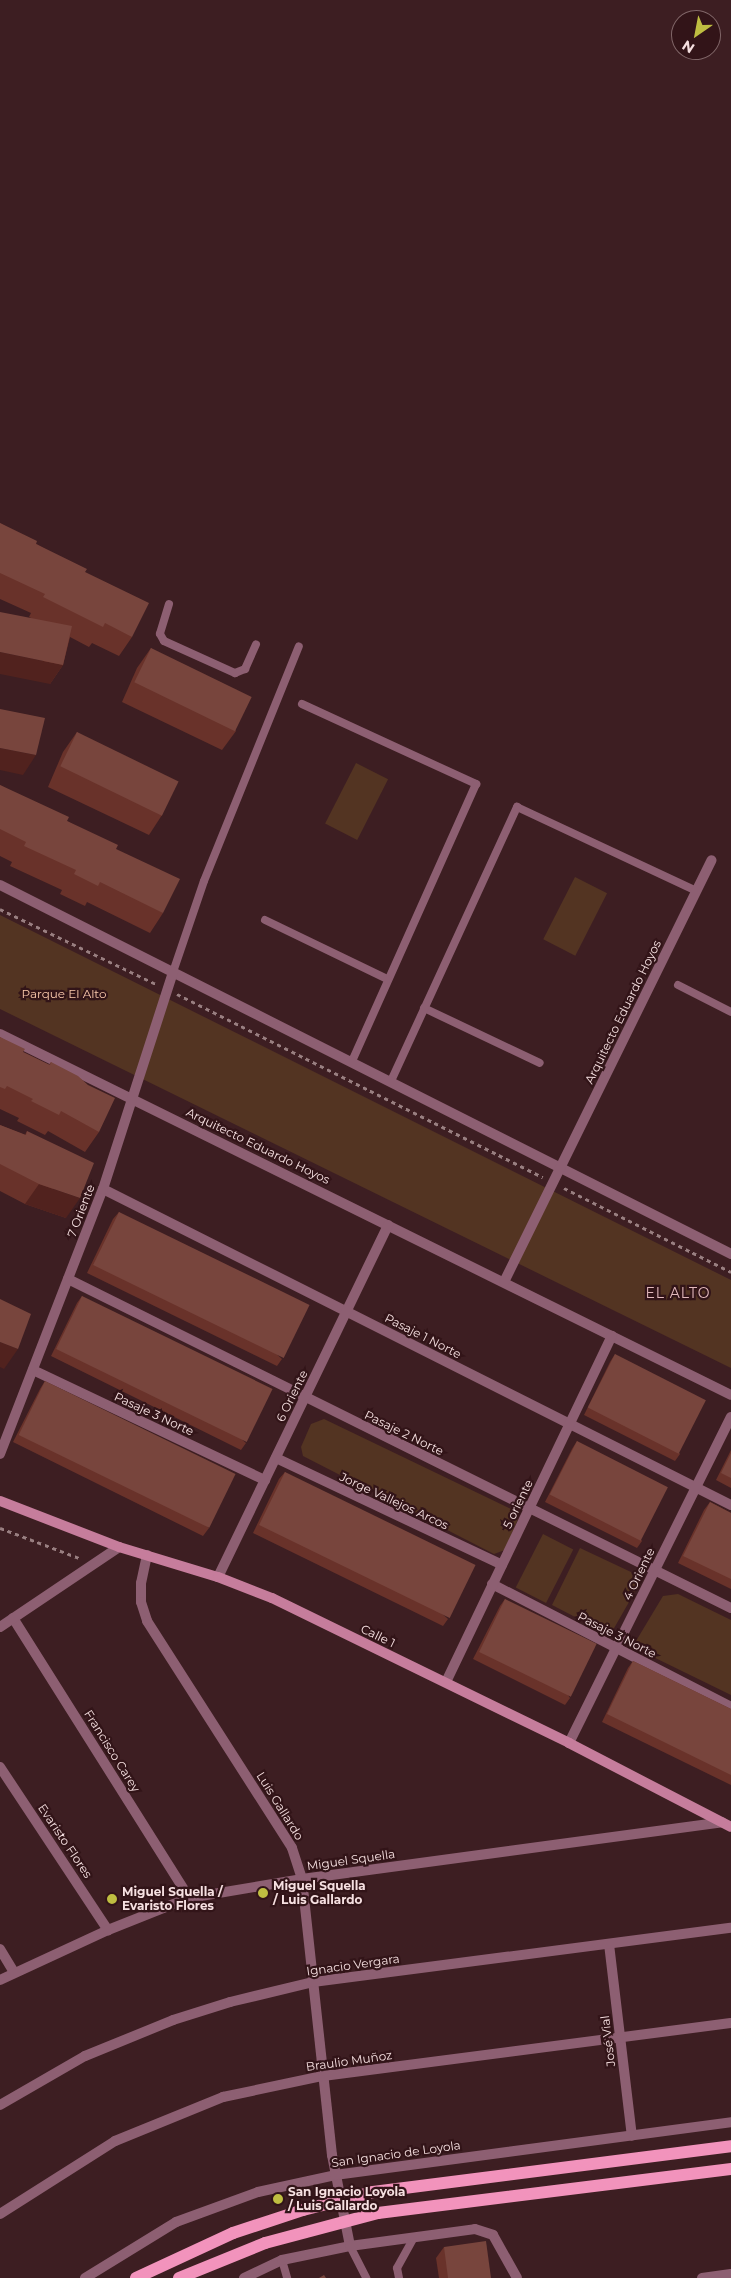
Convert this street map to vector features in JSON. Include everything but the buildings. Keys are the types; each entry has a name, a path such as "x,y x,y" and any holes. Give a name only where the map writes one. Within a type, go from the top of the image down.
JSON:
{"main road":[{"path":"136,2278 233,2233 339,2200 373,2192 731,2146"},
{"path":"179,2278 265,2243 344,2220 378,2213 731,2169"}],"street":[{"name":"Arquitecto Eduardo Hoyos","path":"504,1282 712,860"},
{"path":"0,885 730,1250"},
{"name":"7 Oriente","path":"0,1454 102,1189 134,1098 173,972"},
{"name":"Arquitecto Eduardo Hoyos","path":"0,1034 134,1098 731,1395"},
{"name":"Pasaje 1 Norte","path":"102,1189 731,1505"},
{"name":"6 Oriente","path":"218,1577 388,1225"},
{"name":"Pasaje 2 Norte","path":"68,1279 304,1398 731,1608"},
{"name":"5 oriente","path":"446,1682 612,1336"},
{"name":"Pasaje 3 Norte","path":"33,1370 265,1480"},
{"name":"4 Oriente","path":"569,1743 731,1417"},
{"name":"Jorge Vallejos Arcos","path":"276,1458 502,1566"},
{"name":"Calle 1","path":"0,1501 119,1547 218,1577 272,1598 569,1743 726,1824"},
{"path":"0,1627 119,1547"},
{"name":"Luis Gallardo","path":"147,1555 141,1583 141,1602 147,1621 292,1848 302,1879 335,2175 350,2246"},
{"name":"Pasaje 3 Norte","path":"492,1584 731,1707"},
{"name":"Francisco Carey","path":"13,1618 189,1898"},
{"name":"Evaristo Flores","path":"0,1767 108,1930"},
{"name":"Miguel Squella","path":"0,1980 108,1930 189,1898 302,1879 726,1824"},
{"name":"Ignacio Vergara","path":"0,2105 48,2076 127,2038 230,2002 313,1982 731,1928"},
{"name":"José Vial","path":"609,1944 632,2136"},
{"path":"0,1949 14,1972"},
{"name":"Braulio Muñoz","path":"0,2214 115,2141 223,2097 323,2076 731,2023"},
{"name":"San Ignacio de Loyola","path":"85,2278 176,2222 258,2192 335,2175 731,2122"},
{"path":"244,2278 282,2260 350,2246 413,2239 475,2229 489,2232 517,2278"},
{"path":"702,2278 731,2274"}],"lane":[{"path":"168,604 160,634 164,641 235,672 245,669 256,644"},
{"path":"173,972 204,881 300,646"},
{"path":"302,704 476,784 387,979 352,1061"},
{"path":"391,1081 517,807 696,891"},
{"path":"266,920 387,979"},
{"path":"678,985 731,1012"},
{"path":"424,1008 540,1063"},
{"path":"399,2278 396,2268 413,2239"},
{"path":"350,2246 366,2278"},
{"path":"282,2260 287,2278"}],"path":[{"path":"0,909 167,989 731,1272"},
{"path":"0,1528 95,1564"}],"green space":[{"path":"356,763 388,779 357,840 325,824"},
{"path":"575,877 607,893 575,956 543,939"},
{"name":"Parque El Alto","path":"0,915 731,1280 731,1368 0,1009"},
{"path":"324,1419 513,1510 518,1519 505,1550 494,1554 303,1456 301,1447 311,1424"},
{"path":"543,1534 573,1549 546,1603 516,1587"},
{"path":"580,1548 631,1572 637,1588 613,1630 602,1631 552,1605"},
{"path":"678,1594 731,1620 731,1695 641,1651 636,1641 663,1596"}],"place":[{"name":"Miguel Squella / Luis Gallardo","path":"263,1893"},
{"name":"Miguel Squella / Evaristo Flores","path":"112,1899"},
{"name":"San Ignacio Loyola / Luis Gallardo","path":"278,2199"}],"district":[{"name":"EL ALTO","path":"678,1293"}]}
